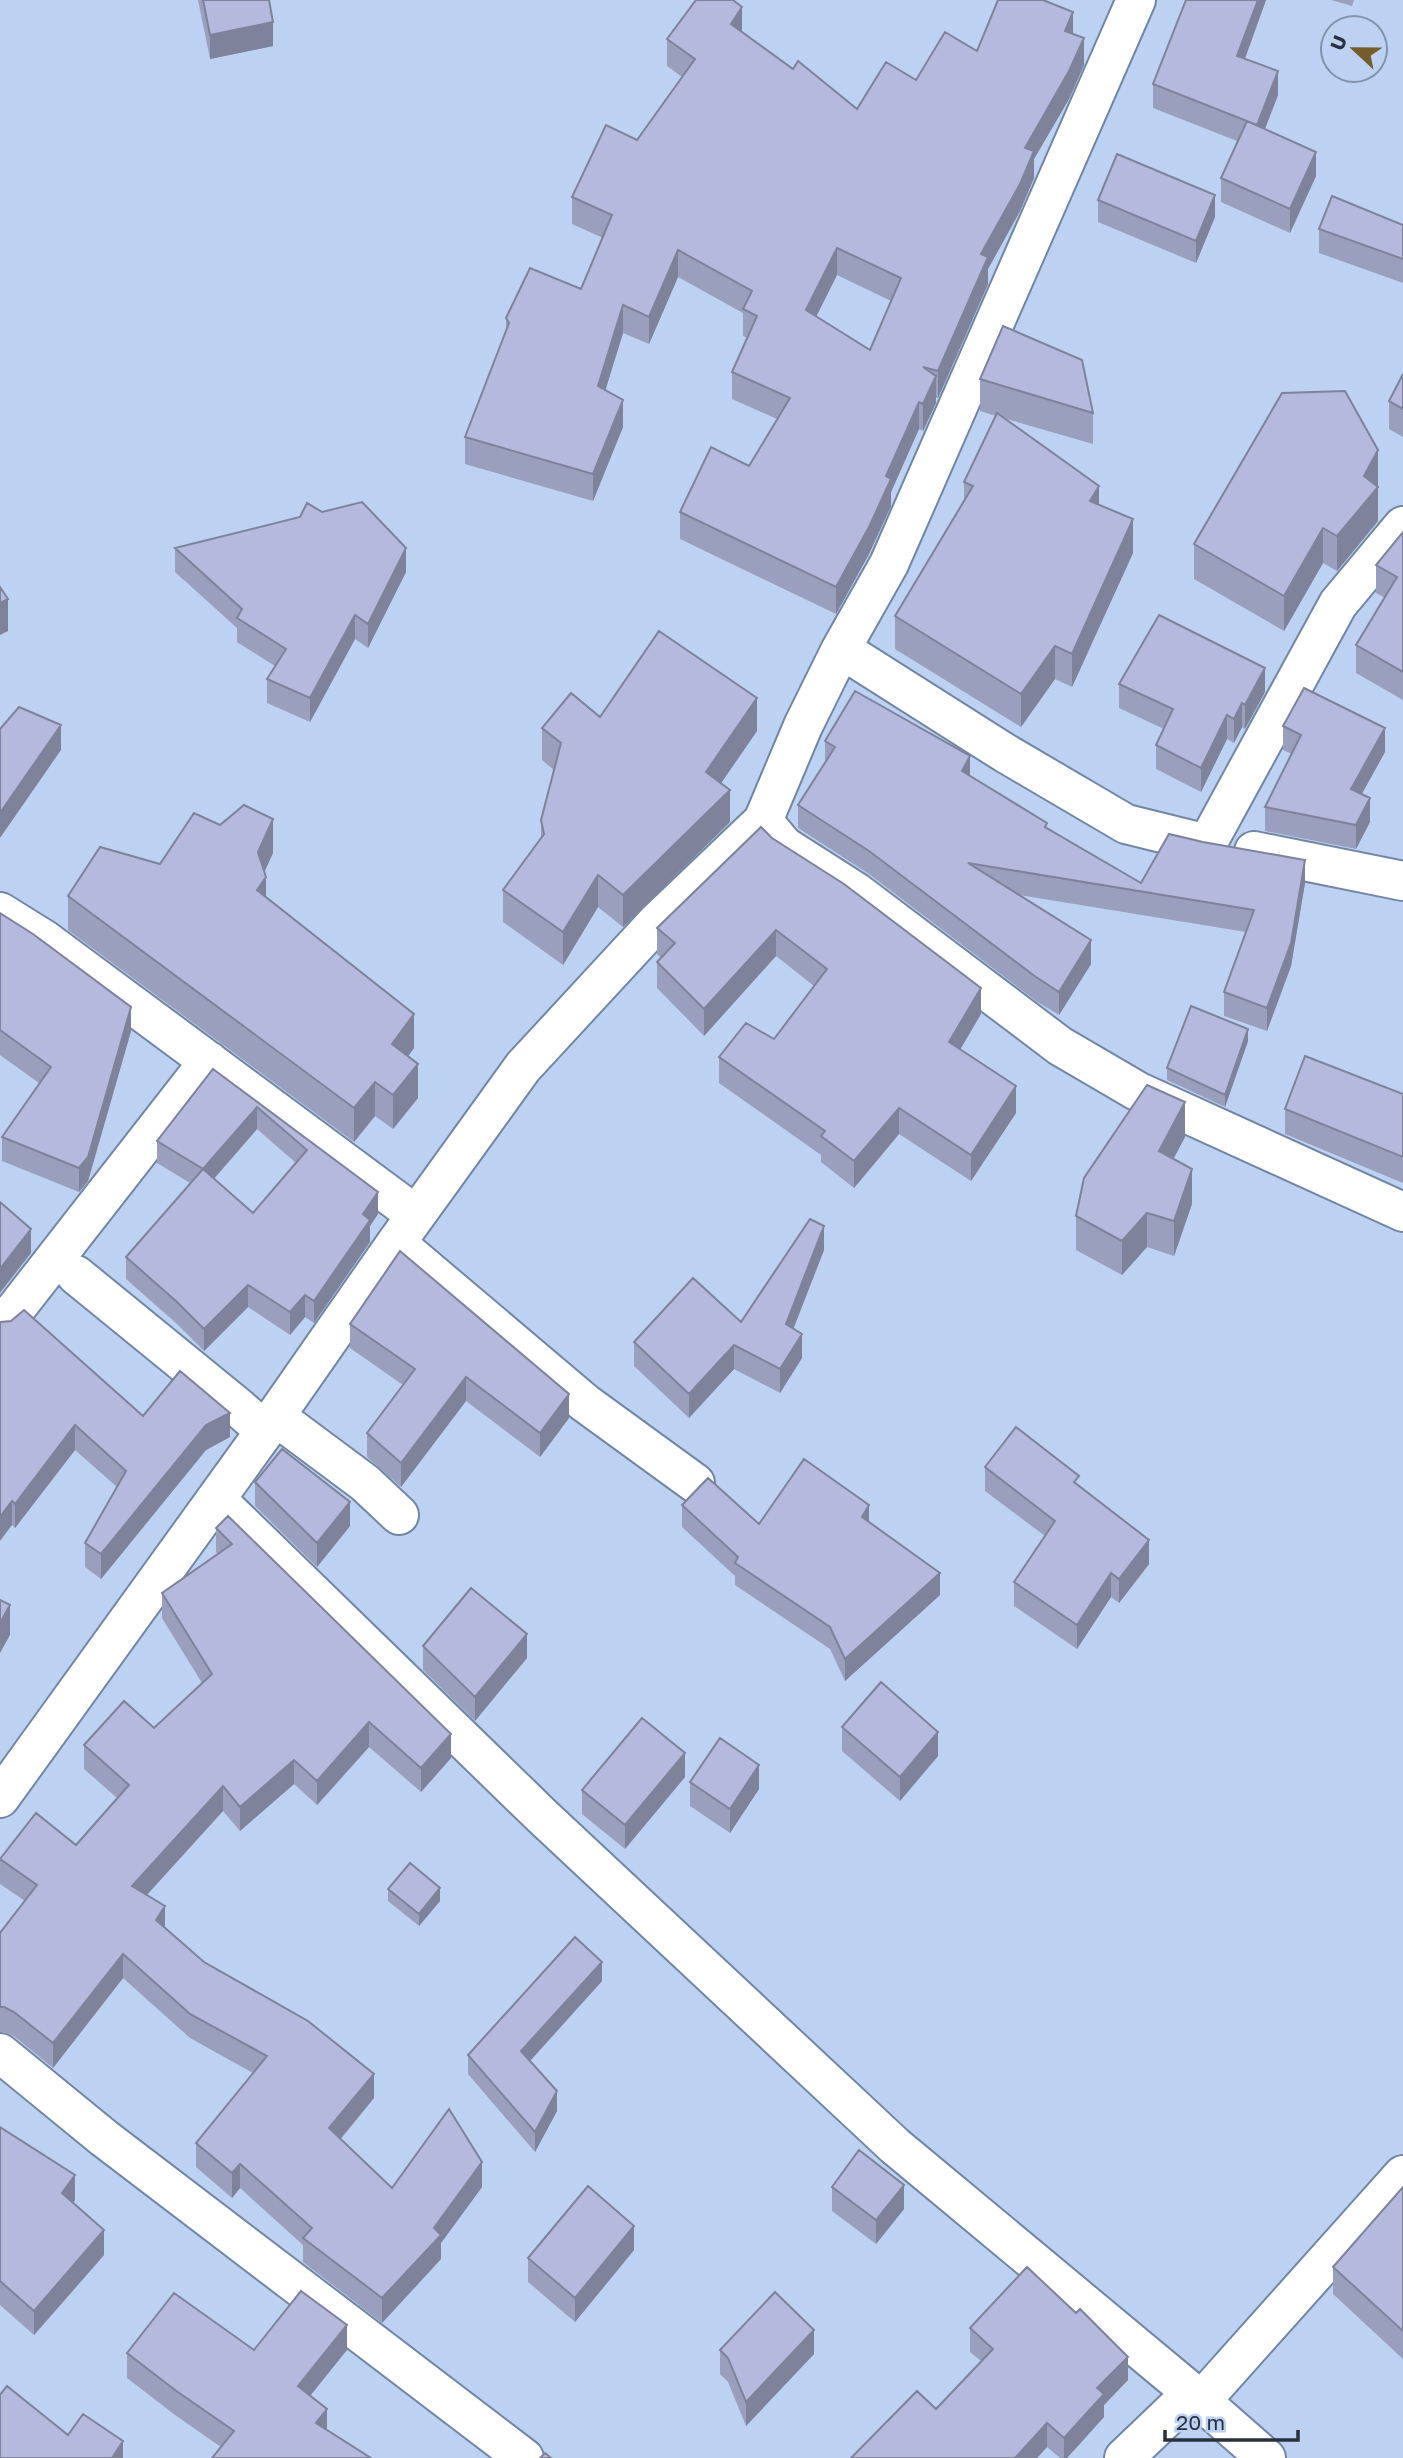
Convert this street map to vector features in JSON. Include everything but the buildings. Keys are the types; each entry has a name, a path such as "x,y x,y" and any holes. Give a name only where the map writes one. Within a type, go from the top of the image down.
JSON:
{"street":[{"path":"0,1798 270,1424 523,1066 657,922 763,821 803,726 889,564 1136,0"},
{"path":"1207,844 1338,604 1403,526"},
{"path":"839,655 1126,824 1207,844 1403,881"},
{"path":"763,821 783,846 856,892 1060,1046 1100,1071 1137,1091 1403,1212"},
{"path":"0,912 46,940 209,1061 406,1229 585,1403 695,1483"},
{"path":"3,1325 209,1061"},
{"path":"76,1275 239,1408 270,1424 365,1483 399,1515"},
{"path":"216,1499 542,1816 885,2136 1266,2458"},
{"path":"0,2053 104,2138 524,2458"},
{"path":"1125,2458 1197,2397 1403,2175"}]}
